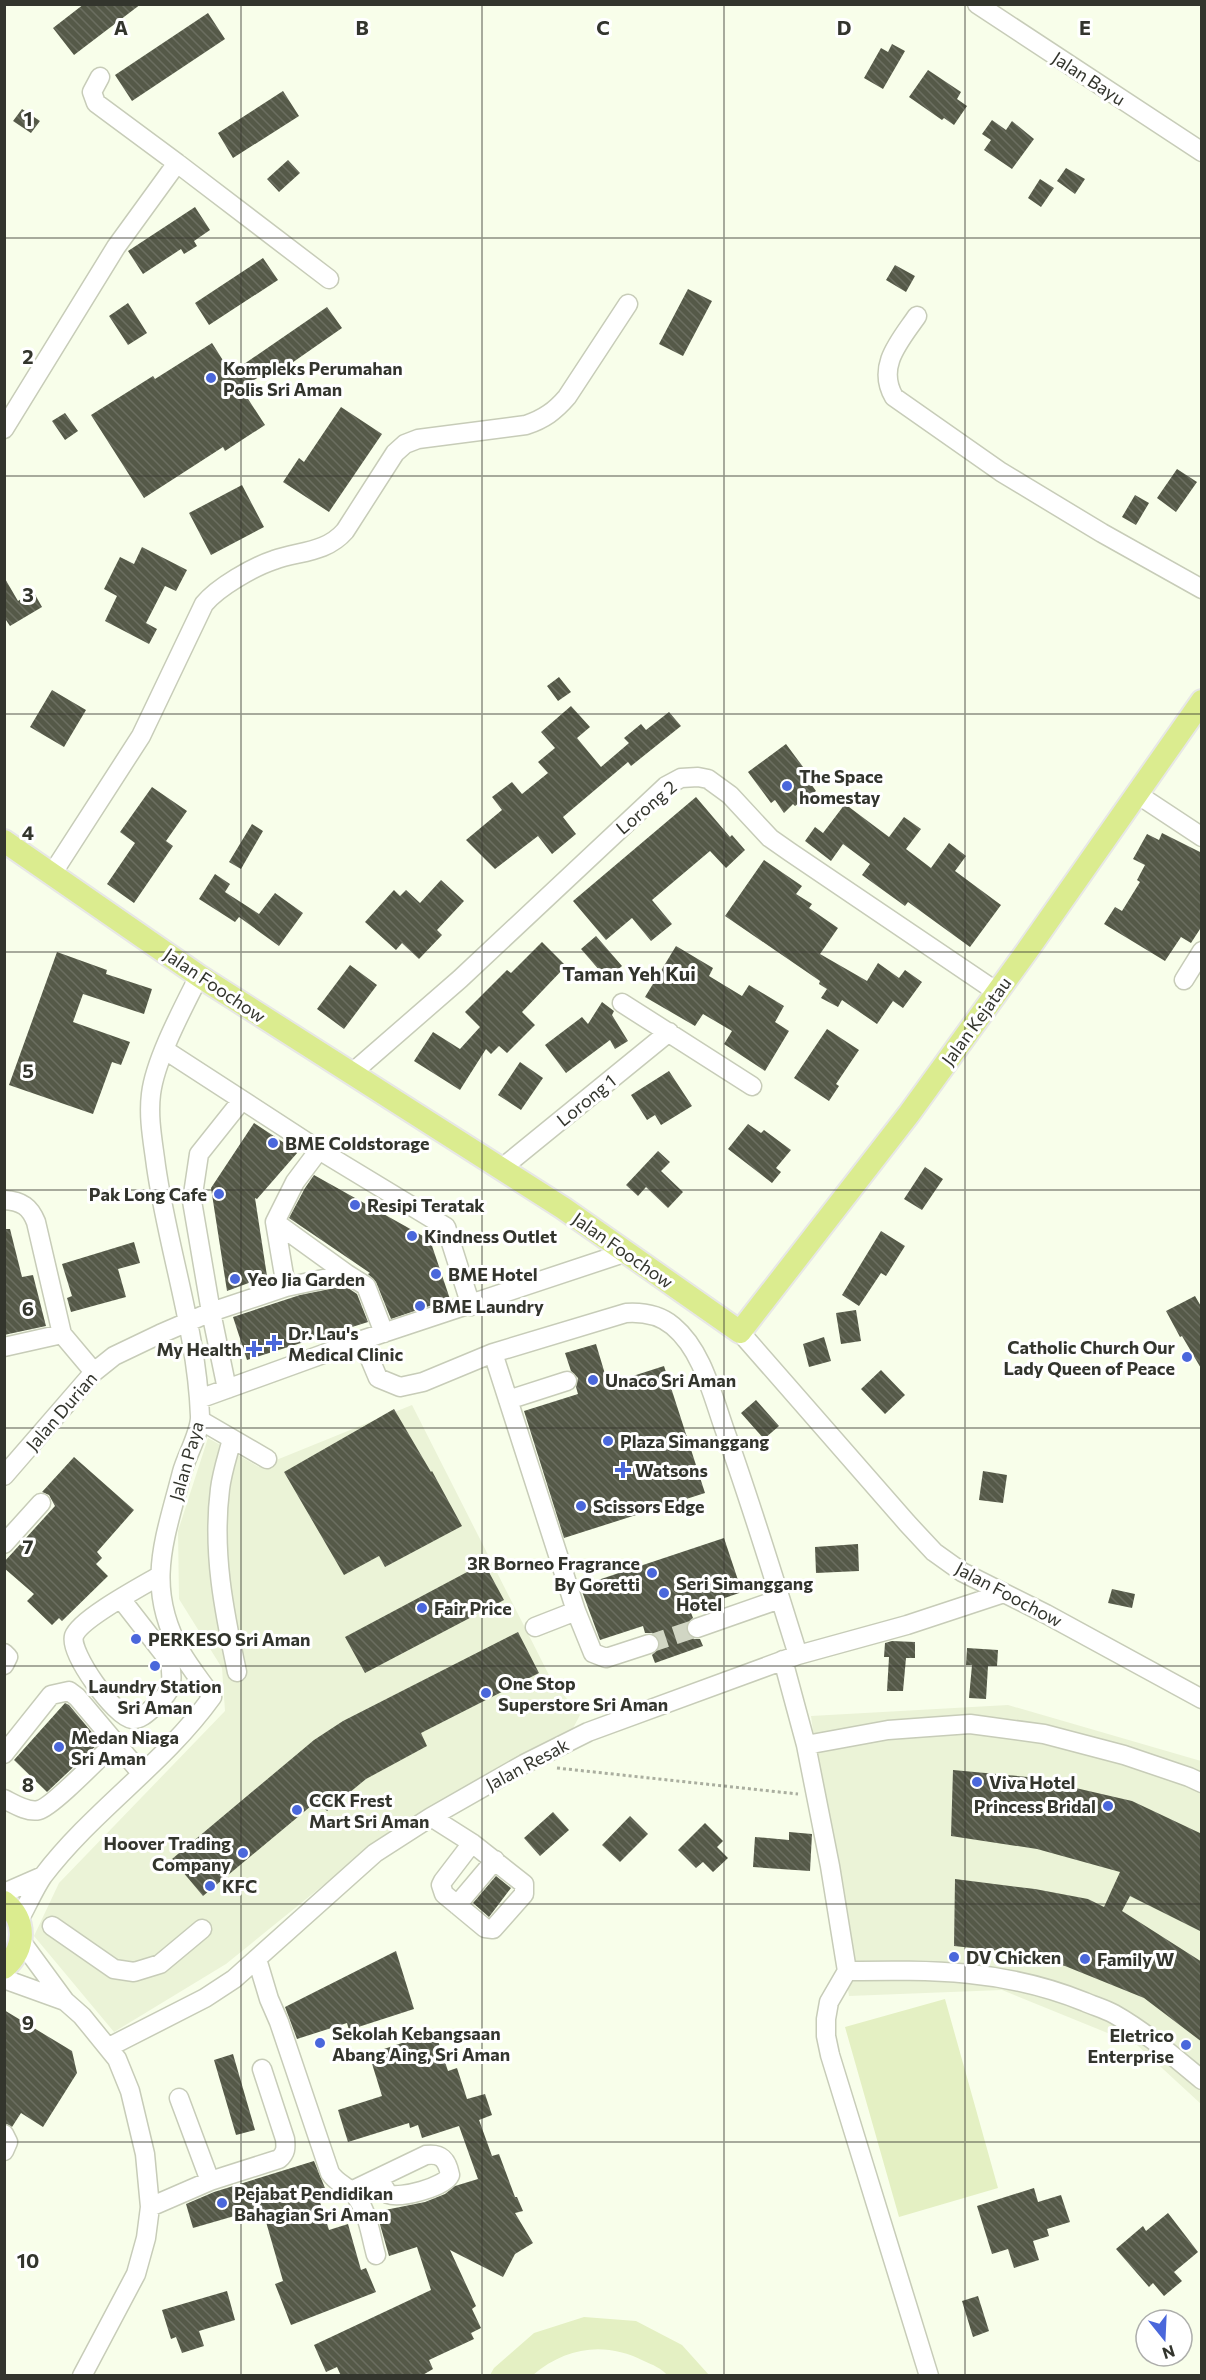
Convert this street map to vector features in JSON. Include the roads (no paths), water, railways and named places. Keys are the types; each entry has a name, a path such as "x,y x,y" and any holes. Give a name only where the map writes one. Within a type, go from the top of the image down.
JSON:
{"main road":[{"name":"Jalan Kejatau","path":"740,1332 909,1114 1202,701"},
{"name":"Jalan Foochow","path":"4,841 199,976 502,1168 740,1332"},
{"path":"4,1902 14,1910 20,1931 12,1962 4,1968"}],"street":[{"name":"Jalan Bayu","path":"977,4 1202,152"},
{"path":"100,77 92,92 96,103 329,279"},
{"path":"4,429 116,248 177,164"},
{"path":"52,874 141,736 204,604 212,594 273,560 327,547 337,540 395,453 405,444 418,439 526,425 556,410 628,304"},
{"path":"917,316 895,349 887,367 889,388 894,397 1001,472 1102,533 1202,589"},
{"name":"Lorong 2","path":"352,1073 460,979 666,786 681,778 698,777 717,784 770,838 783,848 997,992"},
{"path":"1137,794 1202,837"},
{"path":"1184,980 1202,951"},
{"name":"Jalan Paya","path":"43,1876 97,1816 194,1722 212,1697 176,1658 172,1634 162,1604 159,1576 167,1530 185,1461 200,1420 189,1323 161,1197 150,1119 151,1093 157,1066 199,976"},
{"path":"622,1004 752,1086"},
{"name":"Lorong 1","path":"502,1168 669,1032"},
{"path":"165,1050 319,1150 446,1227 471,1306"},
{"path":"227,1389 192,1201 199,1154 242,1100"},
{"path":"285,1287 275,1222 295,1182 319,1150"},
{"path":"4,1200 16,1201 31,1210 36,1222 62,1334 94,1372"},
{"path":"275,1222 366,1286 384,1333"},
{"path":"199,1399 362,1340 471,1306 627,1252"},
{"name":"Jalan Durian","path":"7,1469 94,1372 123,1352 211,1312 285,1287 347,1274"},
{"path":"362,1340 378,1378 400,1388 423,1382 493,1353 626,1313 644,1312 673,1326 693,1351 705,1375 743,1480 780,1599 830,1866 847,1971 829,2002 826,2036 928,2376"},
{"name":"Jalan Foochow","path":"740,1332 934,1552 962,1572 1202,1699"},
{"path":"4,1347 62,1334"},
{"path":"493,1353 576,1611 593,1653 606,1658 649,1644"},
{"path":"508,1400 567,1381"},
{"path":"200,1420 267,1459"},
{"path":"232,1439 220,1486 217,1545 220,1589 237,1672"},
{"path":"4,1544 41,1503"},
{"path":"121,1599 176,1658 170,1691 146,1714 137,1719 129,1719 121,1714 94,1682 76,1652 75,1635 93,1617 121,1599 159,1576"},
{"name":"Jalan Resak","path":"109,2047 205,1998 234,1979 375,1853 431,1817 524,1764 588,1732 790,1658 907,1625 1004,1593"},
{"path":"696,1628 780,1599"},
{"path":"535,1627 576,1611"},
{"path":"4,1653 8,1657 4,1665"},
{"path":"4,1754 51,1695 69,1691 77,1697 141,1773"},
{"path":"806,1745 888,1730 970,1724 1044,1734 1124,1755 1202,1783"},
{"path":"4,1799 24,1809 38,1811 52,1803 116,1742"},
{"path":"431,1817 472,1843 522,1881 525,1888 524,1893 497,1926 489,1929 484,1928 444,1894 441,1885 472,1843"},
{"path":"457,1905 495,1860"},
{"path":"4,1893 43,1876"},
{"path":"43,1876 20,1931 65,2001 82,2016 117,2059 130,2091 146,2154 150,2206 146,2238 135,2274 82,2376"},
{"path":"52,1926 114,1969 134,1972 160,1964 202,1929"},
{"path":"257,1959 268,1999 279,2022 330,2173 335,2181 351,2192 361,2205 376,2255"},
{"path":"847,1971 942,1970 1005,1978 1062,1993 1113,2014 1159,2044 1202,2080"},
{"path":"4,1978 65,2001"},
{"path":"150,2206 210,2181 279,2159 284,2154 285,2139 262,2069"},
{"path":"179,2098 210,2181"},
{"path":"4,2134 8,2142 4,2151"},
{"path":"351,2192 379,2179"}],"tunnel":[{"path":"649,1644 697,1628"}],"place":[{"name":"Kompleks Perumahan Polis Sri Aman","path":"211,378"},
{"name":"The Space homestay","path":"787,786"},
{"name":"BME Coldstorage","path":"273,1143"},
{"name":"Pak Long Cafe","path":"219,1194"},
{"name":"Resipi Teratak","path":"355,1205"},
{"name":"Kindness Outlet","path":"412,1236"},
{"name":"BME Hotel","path":"436,1274"},
{"name":"Yeo Jia Garden","path":"235,1279"},
{"name":"BME Laundry","path":"420,1306"},
{"name":"Dr. Lau's Medical Clinic","path":"274,1343"},
{"name":"My Health","path":"254,1349"},
{"name":"Catholic Church Our Lady Queen of Peace","path":"1187,1357"},
{"name":"Unaco Sri Aman","path":"593,1380"},
{"name":"Plaza Simanggang","path":"608,1441"},
{"name":"Watsons","path":"623,1470"},
{"name":"Scissors Edge","path":"581,1506"},
{"name":"3R Borneo Fragrance By Goretti","path":"652,1573"},
{"name":"Seri Simanggang Hotel","path":"664,1593"},
{"name":"Fair Price","path":"422,1608"},
{"name":"PERKESO Sri Aman","path":"136,1639"},
{"name":"Laundry Station Sri Aman","path":"155,1666"},
{"name":"One Stop Superstore Sri Aman","path":"486,1693"},
{"name":"Medan Niaga Sri Aman","path":"59,1747"},
{"name":"Viva Hotel","path":"977,1782"},
{"name":"Princess Bridal","path":"1108,1806"},
{"name":"CCK Frest Mart Sri Aman","path":"297,1810"},
{"name":"Hoover Trading Company","path":"243,1853"},
{"name":"KFC","path":"210,1886"},
{"name":"DV Chicken","path":"954,1957"},
{"name":"Family W","path":"1085,1959"},
{"name":"Sekolah Kebangsaan Abang Aing, Sri Aman","path":"320,2043"},
{"name":"Eletrico Enterprise","path":"1186,2045"},
{"name":"Pejabat Pendidikan Bahagian Sri Aman","path":"222,2203"}],"district":[{"name":"Taman Yeh Kui","path":"629,973"}]}
